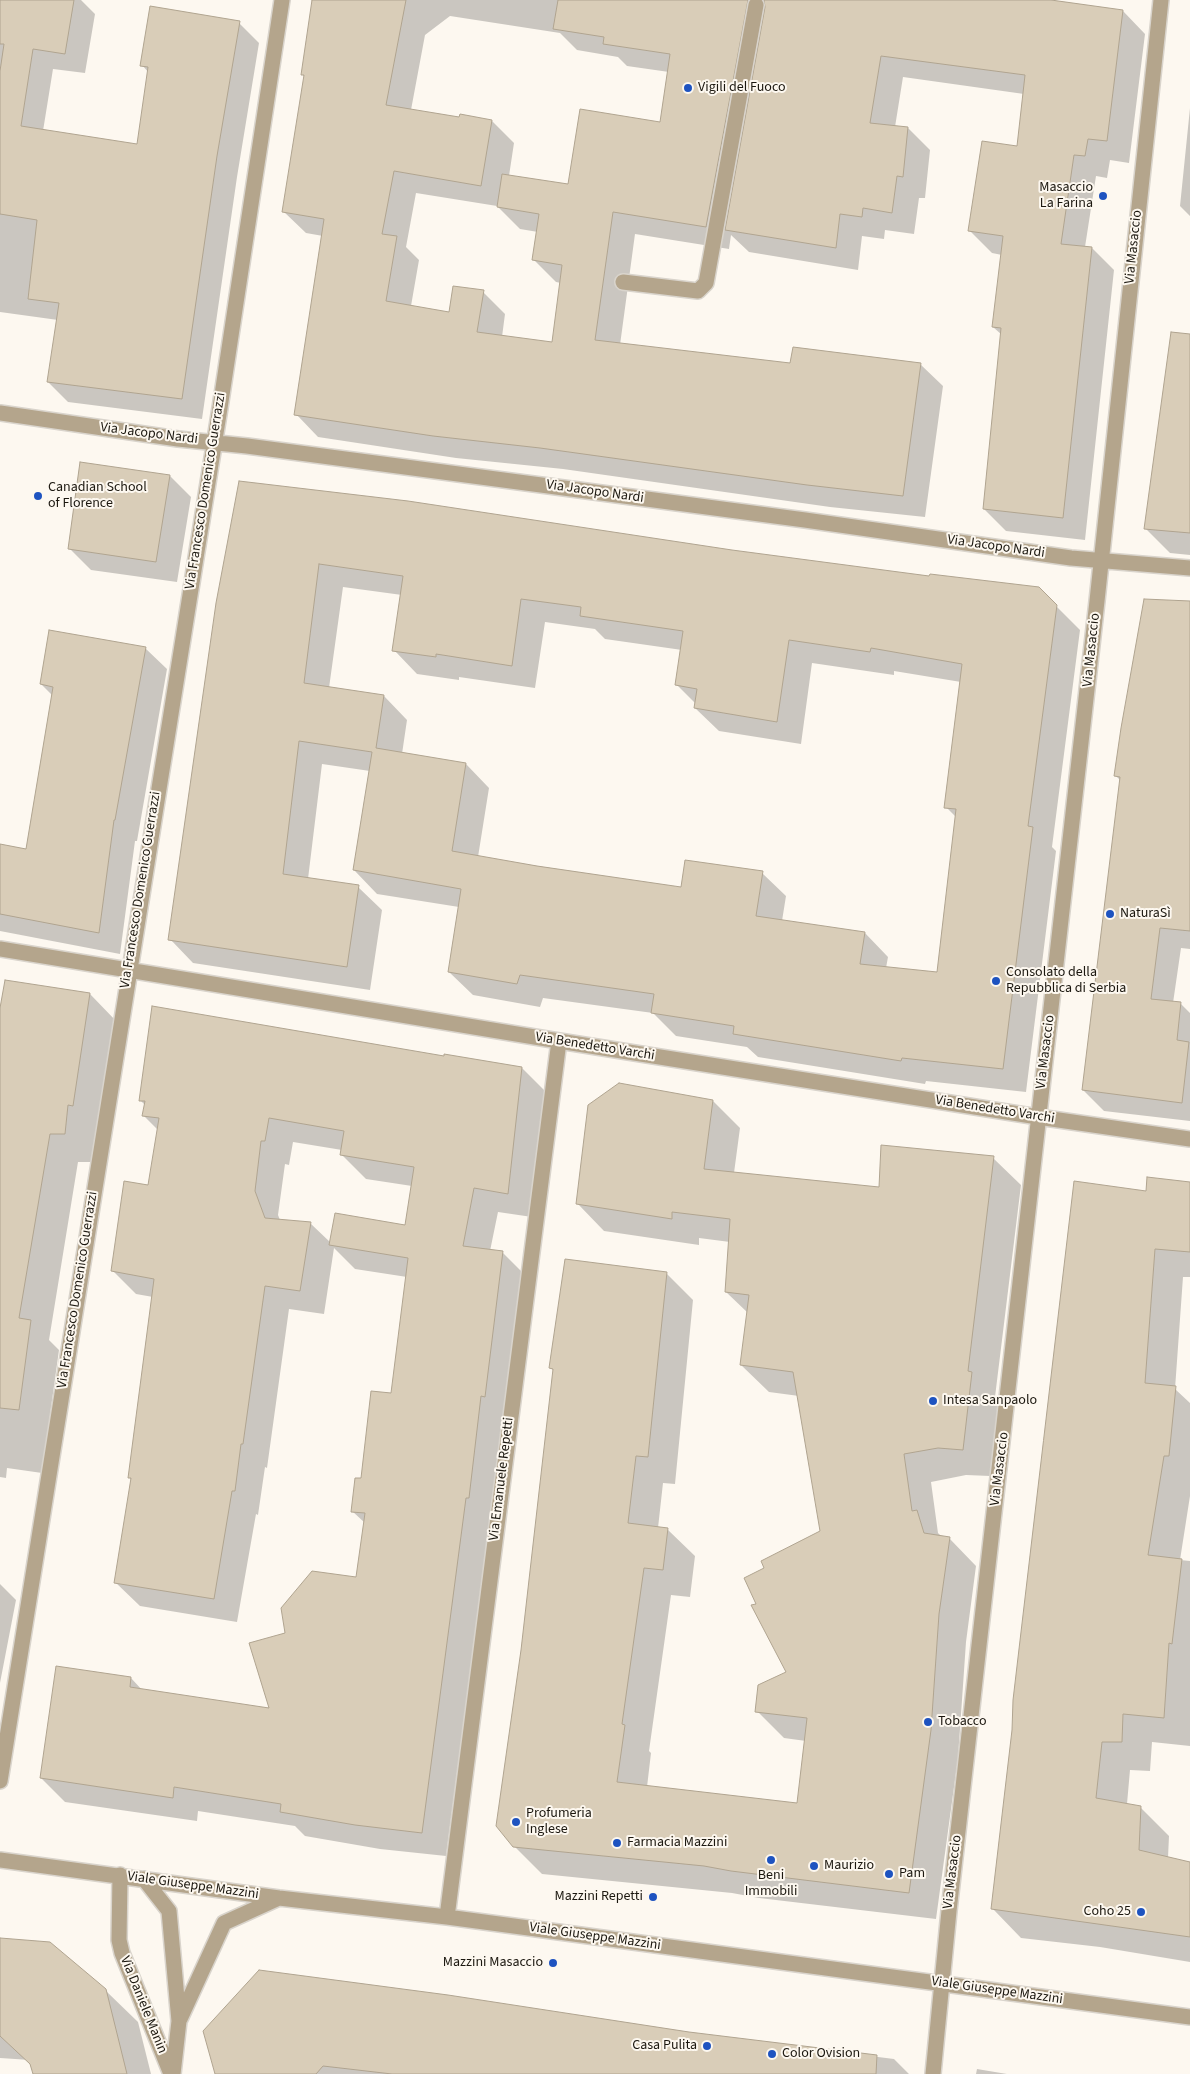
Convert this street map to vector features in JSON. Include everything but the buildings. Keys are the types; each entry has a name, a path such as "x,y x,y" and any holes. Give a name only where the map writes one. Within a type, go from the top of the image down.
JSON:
{"street":[{"name":"Via Francesco Domenico Guerrazzi","path":"0,1781 214,442 282,0"},
{"name":"Via Masaccio","path":"932,2074 1101,560 1161,0"},
{"path":"623,282 698,290 706,283 756,5"},
{"name":"Via Jacopo Nardi","path":"0,414 1101,560 1190,568"},
{"name":"Via Benedetto Varchi","path":"0,949 560,1041 1038,1117 1190,1139"},
{"name":"Via Emanuele Repetti","path":"447,1917 560,1041"},
{"name":"Viale Giuseppe Mazzini","path":"0,1860 280,1898 447,1917 1190,2017"},
{"name":"Via Daniele Manin","path":"120,1876 118,1940 172,2074"},
{"name":"Via Daniele Manin","path":"144,1879 169,1911 179,2021 172,2074"},
{"name":"Via Daniele Manin","path":"179,2021 224,1923 280,1898"}],"place":[{"name":"Vigili del Fuoco","path":"688,88"},
{"name":"Masaccio La Farina","path":"1103,196"},
{"name":"Canadian School of Florence","path":"38,496"},
{"name":"NaturaSì","path":"1110,914"},
{"name":"Consolato della Repubblica di Serbia","path":"996,981"},
{"name":"Intesa Sanpaolo","path":"933,1401"},
{"name":"Tobacco","path":"928,1722"},
{"name":"Profumeria Inglese","path":"516,1822"},
{"name":"Farmacia Mazzini","path":"617,1843"},
{"name":"Beni Immobili","path":"771,1860"},
{"name":"Maurizio","path":"814,1866"},
{"name":"Pam","path":"889,1874"},
{"name":"Mazzini Repetti","path":"653,1897"},
{"name":"Coho 25","path":"1141,1912"},
{"name":"Mazzini Masaccio","path":"553,1963"},
{"name":"Casa Pulita","path":"707,2046"},
{"name":"Color Ovision","path":"772,2054"}]}
